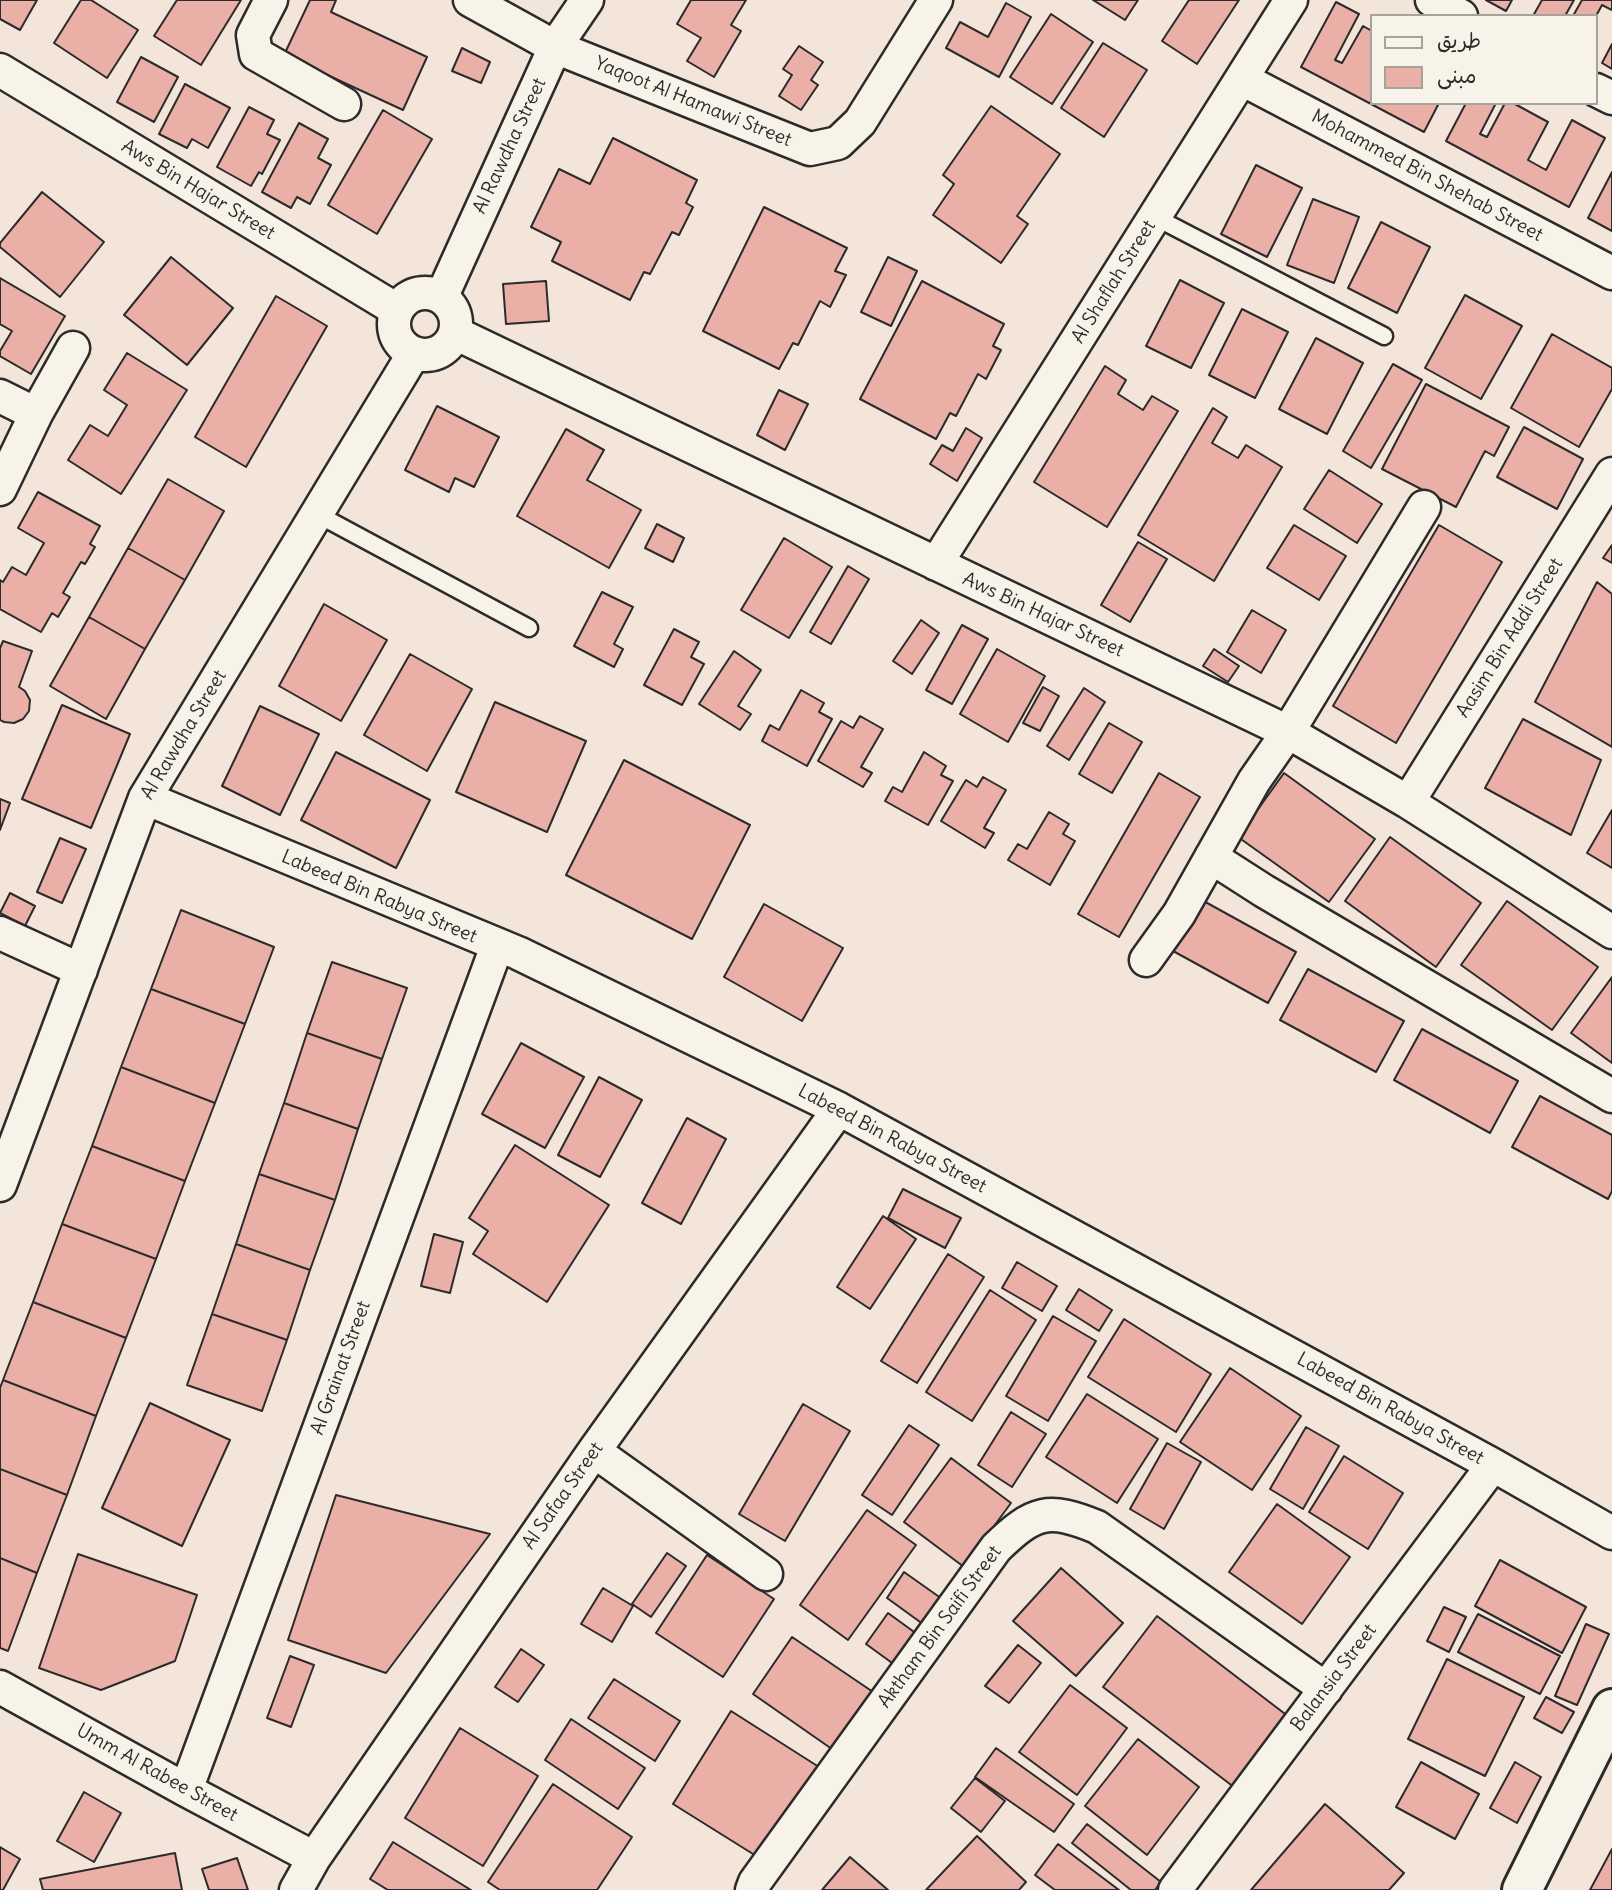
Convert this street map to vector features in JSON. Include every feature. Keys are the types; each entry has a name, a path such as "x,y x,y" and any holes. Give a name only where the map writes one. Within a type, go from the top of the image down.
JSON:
{"street":[{"path":"271,0 253,35 256,54 344,104"},
{"name":"Yaqoot Al Hamawi Street","path":"470,0 555,47 810,149 838,143 860,122 936,0"},
{"name":"Al Rawdha Street","path":"442,296 555,47 587,0"},
{"name":"Al Shaflah Street","path":"936,564 1291,0"},
{"path":"1432,0 1457,14"},
{"name":"Aws Bin Hajar Street","path":"0,70 397,310"},
{"name":"Mohammed Bin Shehab Street","path":"1242,79 1612,273"},
{"path":"421,293 442,296 455,313 457,323 451,342 444,350 424,356 405,348 398,340 394,320 402,302 421,293"},
{"name":"Aws Bin Hajar Street","path":"455,333 1288,732 1408,802 1612,932"},
{"path":"0,489 36,414 73,348"},
{"name":"Al Rawdha Street","path":"0,1185 145,798 414,353"},
{"path":"0,396 36,414"},
{"name":"Aasim Bin Addi Street","path":"1408,802 1612,474"},
{"path":"1146,960 1179,914 1254,780 1288,732 1424,507"},
{"name":"Labeed Bin Rabya Street","path":"145,798 518,953 839,1109 1493,1465 1612,1533"},
{"path":"1210,857 1612,1096"},
{"path":"0,933 81,970"},
{"name":"Al Grainat Street","path":"186,1790 497,946"},
{"name":"Al Safaa Street","path":"296,1890 314,1858 594,1451 839,1109"},
{"path":"594,1451 766,1574"},
{"name":"Balansia Street","path":"1175,1890 1493,1465"},
{"name":"Aktham Bin Saifi Street","path":"752,1890 755,1882 996,1548 1016,1528 1041,1515 1067,1515 1097,1527 1326,1689"},
{"name":"Umm Al Rabee Street","path":"0,1688 314,1858"},
{"path":"1526,1889 1612,1709"}],"lane":[{"path":"1155,217 1384,336"},
{"path":"317,514 529,628"}],"building":[{"path":"0,0 37,0 20,30 0,19"},
{"path":"81,0 91,0 138,30 107,78 54,43"},
{"path":"177,0 241,0 201,65 154,36"},
{"path":"310,0 336,0 331,12 427,57 403,110 284,55"},
{"path":"691,0 746,0 731,25 741,31 714,77 687,61 701,38 677,24"},
{"path":"1093,0 1138,0 1125,20"},
{"path":"1189,0 1239,0 1197,64 1162,41"},
{"path":"1486,0 1512,0 1506,11"},
{"path":"1542,0 1574,0 1566,14 1534,14"},
{"path":"1582,0 1612,0 1612,10 1602,5 1597,14 1574,14"},
{"path":"1336,2 1359,14 1335,60 1342,63 1363,26 1370,30 1370,103 1301,67"},
{"path":"1006,3 1031,17 999,77 946,48 960,22 988,37"},
{"path":"1051,14 1093,42 1052,104 1010,77"},
{"path":"1103,43 1147,70 1104,137 1061,108"},
{"path":"1612,44 1612,69 1602,63"},
{"path":"799,46 823,62 811,80 818,85 801,110 779,96 792,75 783,69"},
{"path":"462,48 490,62 481,83 452,71"},
{"path":"141,57 178,77 154,122 117,102"},
{"path":"185,84 230,108 208,148 192,139 187,148 159,134"},
{"path":"1373,105 1438,105 1424,132"},
{"path":"1465,105 1495,105 1480,134 1487,137 1504,105 1517,105 1548,122 1528,160 1546,170 1572,120 1605,138 1569,207 1446,141"},
{"path":"991,106 1060,154 1017,216 1028,224 1001,263 933,215 954,184 943,175"},
{"path":"249,107 274,120 267,134 280,140 262,174 259,172 251,186 217,167"},
{"path":"383,110 432,139 377,234 328,205"},
{"path":"299,123 328,139 318,158 331,165 310,204 297,197 291,208 262,192"},
{"path":"613,138 697,180 686,203 693,207 679,235 672,232 650,274 644,272 630,300 552,261 561,242 531,227 559,169 590,184"},
{"path":"1256,165 1302,188 1267,257 1221,234"},
{"path":"1612,172 1612,231 1588,218"},
{"path":"42,192 104,242 60,297 0,247 0,243"},
{"path":"1313,199 1359,217 1334,283 1287,265"},
{"path":"764,207 847,248 835,271 846,275 830,307 820,301 798,345 793,343 779,369 703,331"},
{"path":"1381,222 1430,247 1397,313 1348,288"},
{"path":"171,257 233,308 187,365 124,315"},
{"path":"888,257 917,271 891,326 861,312"},
{"path":"0,278 65,316 31,374 0,356 0,351 12,331 0,324"},
{"path":"1180,280 1224,303 1191,368 1146,346"},
{"path":"546,281 549,321 506,324 503,284"},
{"path":"922,281 1004,324 993,346 1001,350 986,379 978,374 956,416 950,413 936,439 860,399"},
{"path":"1465,295 1522,326 1481,399 1425,368"},
{"path":"276,296 327,326 246,467 195,437"},
{"path":"1242,309 1288,332 1255,398 1209,375"},
{"path":"1552,334 1612,368 1612,389 1579,447 1511,408"},
{"path":"1316,338 1363,363 1327,434 1279,409"},
{"path":"127,353 187,390 121,494 68,460 90,425 108,436 127,405 104,390"},
{"path":"1393,364 1422,380 1371,468 1343,451"},
{"path":"1105,366 1126,380 1118,394 1143,410 1152,396 1178,411 1107,527 1034,482"},
{"path":"1426,384 1509,427 1494,456 1485,451 1456,507 1382,469"},
{"path":"779,390 808,404 785,450 757,435"},
{"path":"437,406 499,437 474,487 455,478 449,492 405,470"},
{"path":"1213,408 1227,417 1212,443 1238,458 1246,445 1282,467 1214,581 1138,535"},
{"path":"1524,427 1583,459 1557,509 1497,477"},
{"path":"966,428 982,438 957,481 930,464 942,445 953,451"},
{"path":"566,429 604,450 587,480 641,510 609,568 517,516"},
{"path":"1329,470 1382,504 1357,543 1304,509"},
{"path":"168,479 224,511 185,580 128,548"},
{"path":"38,492 100,526 90,544 95,547 85,564 81,562 63,593 70,597 58,617 52,613 41,632 0,609 0,580 3,582 12,567 26,575 44,543 18,528"},
{"path":"657,524 684,538 673,562 645,548"},
{"path":"1294,525 1346,556 1319,600 1267,568"},
{"path":"1439,525 1502,562 1396,743 1333,706"},
{"path":"784,538 832,567 789,638 741,610"},
{"path":"1138,542 1167,559 1130,622 1101,605"},
{"path":"1612,545 1612,563 1603,558"},
{"path":"128,548 185,580 145,649 89,617"},
{"path":"848,566 869,579 831,644 810,632"},
{"path":"1597,582 1612,594 1612,747 1535,702"},
{"path":"602,592 633,607 614,644 623,649 614,667 574,646"},
{"path":"324,604 387,640 341,721 279,686"},
{"path":"1252,610 1286,630 1261,673 1227,652"},
{"path":"89,617 145,649 106,719 50,686"},
{"path":"921,620 939,633 912,674 893,661"},
{"path":"962,625 988,639 952,704 926,690"},
{"path":"674,629 699,642 691,657 704,664 682,705 644,685"},
{"path":"3,641 32,651 19,687 30,700 29,711 23,719 14,723 0,720 0,648"},
{"path":"997,649 1045,676 1008,742 960,714"},
{"path":"1214,649 1239,666 1228,682 1203,666"},
{"path":"734,651 761,670 738,706 751,714 740,730 699,704"},
{"path":"410,654 472,689 427,771 364,735"},
{"path":"1043,687 1059,696 1040,731 1023,723"},
{"path":"1084,688 1105,702 1069,760 1047,746"},
{"path":"801,690 824,703 819,712 832,719 807,766 762,741 770,725 779,730"},
{"path":"495,702 586,741 547,832 456,792"},
{"path":"62,705 130,734 91,828 22,799"},
{"path":"260,706 319,734 280,815 222,786"},
{"path":"860,716 883,729 861,767 872,773 863,787 818,761 841,721 853,728"},
{"path":"1523,719 1601,760 1571,835 1485,788"},
{"path":"1109,723 1142,742 1112,793 1079,774"},
{"path":"336,752 430,800 396,868 301,820"},
{"path":"924,752 946,766 941,775 953,781 928,825 885,801 893,787 902,792"},
{"path":"624,760 750,825 692,939 566,875"},
{"path":"1159,773 1200,797 1119,937 1078,914"},
{"path":"1284,773 1375,839 1329,902 1238,837"},
{"path":"983,777 1006,790 984,828 994,833 985,848 941,821 966,780 977,787"},
{"path":"0,799 10,803 0,830"},
{"path":"1612,810 1612,868 1587,853"},
{"path":"1049,812 1069,824 1063,834 1075,841 1050,885 1008,860 1018,844 1027,849"},
{"path":"1390,837 1481,903 1436,967 1345,901"},
{"path":"60,838 86,849 62,903 37,892"},
{"path":"10,893 35,906 25,926 0,913"},
{"path":"1200,899 1296,952 1268,1003 1173,951"},
{"path":"1507,901 1598,967 1552,1030 1461,965"},
{"path":"764,904 843,948 802,1021 724,977"},
{"path":"181,910 274,947 245,1024 151,989"},
{"path":"332,962 407,988 382,1059 307,1033"},
{"path":"1308,969 1404,1021 1376,1072 1280,1020"},
{"path":"1612,977 1612,1063 1571,1033"},
{"path":"151,989 245,1024 215,1103 121,1067"},
{"path":"1422,1029 1518,1081 1490,1133 1394,1080"},
{"path":"307,1033 382,1059 358,1129 284,1103"},
{"path":"521,1043 584,1077 545,1148 482,1114"},
{"path":"121,1067 215,1103 185,1181 92,1146"},
{"path":"599,1077 642,1100 600,1177 558,1155"},
{"path":"1540,1096 1612,1135 1612,1191 1608,1199 1512,1147"},
{"path":"284,1103 358,1129 335,1200 259,1174"},
{"path":"687,1118 726,1139 681,1224 642,1203"},
{"path":"515,1145 609,1205 547,1302 473,1254 488,1231 469,1218"},
{"path":"92,1146 185,1181 156,1259 62,1224"},
{"path":"259,1174 335,1200 310,1270 236,1244"},
{"path":"903,1189 961,1218 945,1248 888,1218"},
{"path":"883,1216 916,1239 870,1309 837,1287"},
{"path":"62,1224 156,1259 126,1338 33,1302"},
{"path":"434,1234 463,1242 450,1293 421,1286"},
{"path":"236,1244 310,1270 287,1340 212,1314"},
{"path":"948,1254 984,1277 917,1383 881,1361"},
{"path":"1017,1262 1057,1286 1042,1311 1002,1288"},
{"path":"1079,1289 1112,1310 1099,1331 1066,1310"},
{"path":"990,1290 1036,1320 972,1421 926,1392"},
{"path":"33,1302 126,1338 96,1416 3,1380"},
{"path":"212,1314 287,1340 262,1411 187,1385"},
{"path":"1053,1316 1096,1341 1048,1421 1006,1396"},
{"path":"1124,1319 1211,1374 1176,1432 1088,1377"},
{"path":"1230,1368 1301,1416 1252,1490 1180,1442"},
{"path":"3,1380 96,1416 67,1495 0,1469 0,1388"},
{"path":"1087,1394 1158,1439 1117,1503 1046,1457"},
{"path":"150,1403 230,1440 182,1546 102,1508"},
{"path":"803,1404 850,1431 785,1541 739,1514"},
{"path":"1011,1412 1046,1434 1012,1487 978,1465"},
{"path":"909,1425 939,1445 892,1515 862,1495"},
{"path":"1306,1427 1339,1446 1303,1509 1270,1489"},
{"path":"1167,1443 1201,1462 1164,1529 1130,1509"},
{"path":"1344,1456 1403,1493 1368,1549 1309,1512"},
{"path":"951,1458 1011,1503 964,1567 904,1522"},
{"path":"0,1469 67,1495 37,1573 0,1558"},
{"path":"336,1495 490,1534 386,1673 288,1640"},
{"path":"1277,1504 1350,1557 1302,1624 1229,1572"},
{"path":"867,1510 916,1545 848,1640 800,1605"},
{"path":"667,1553 686,1566 651,1617 632,1604"},
{"path":"78,1554 197,1595 175,1661 101,1690 39,1668"},
{"path":"707,1555 774,1599 723,1677 656,1633"},
{"path":"0,1558 37,1573 8,1651 0,1648"},
{"path":"1500,1560 1586,1607 1562,1653 1475,1606"},
{"path":"1061,1568 1123,1623 1076,1676 1013,1621"},
{"path":"904,1572 945,1601 927,1627 887,1598"},
{"path":"603,1588 633,1606 612,1642 581,1624"},
{"path":"1444,1607 1466,1617 1449,1652 1427,1641"},
{"path":"888,1613 921,1637 899,1668 866,1644"},
{"path":"1478,1614 1560,1656 1540,1694 1458,1652"},
{"path":"1157,1616 1293,1720 1239,1791 1103,1687"},
{"path":"1586,1624 1609,1634 1577,1705 1555,1696"},
{"path":"792,1637 879,1696 839,1754 753,1694"},
{"path":"1018,1645 1041,1663 1009,1703 985,1686"},
{"path":"521,1649 544,1665 518,1702 495,1687"},
{"path":"290,1656 314,1665 291,1727 267,1718"},
{"path":"1447,1659 1524,1697 1485,1776 1408,1739"},
{"path":"614,1679 680,1721 655,1761 588,1718"},
{"path":"1070,1685 1127,1728 1077,1795 1019,1752"},
{"path":"1546,1697 1574,1712 1562,1733 1534,1718"},
{"path":"731,1711 819,1767 761,1859 673,1804"},
{"path":"571,1719 645,1768 618,1809 545,1760"},
{"path":"460,1728 538,1776 483,1866 405,1818"},
{"path":"1138,1739 1199,1787 1147,1855 1085,1806"},
{"path":"996,1748 1074,1804 1054,1832 975,1777"},
{"path":"1421,1762 1479,1794 1455,1839 1396,1807"},
{"path":"1515,1762 1541,1777 1517,1823 1490,1808"},
{"path":"975,1778 1005,1801 981,1832 951,1808"},
{"path":"553,1784 632,1837 597,1890 500,1890 488,1882"},
{"path":"84,1792 121,1813 94,1862 57,1841"},
{"path":"1325,1804 1404,1873 1389,1890 1251,1890"},
{"path":"1087,1824 1161,1882 1155,1890 1131,1890 1072,1843"},
{"path":"977,1836 1026,1882 1019,1890 926,1890"},
{"path":"393,1842 471,1890 388,1890 370,1879"},
{"path":"1058,1844 1119,1890 1055,1890 1035,1875"},
{"path":"0,1847 20,1859 3,1890 0,1890"},
{"path":"1612,1849 1612,1890 1590,1890"},
{"path":"175,1853 182,1890 43,1890 40,1879"},
{"path":"850,1857 888,1890 822,1890"},
{"path":"237,1858 248,1890 209,1890 202,1869"}]}
